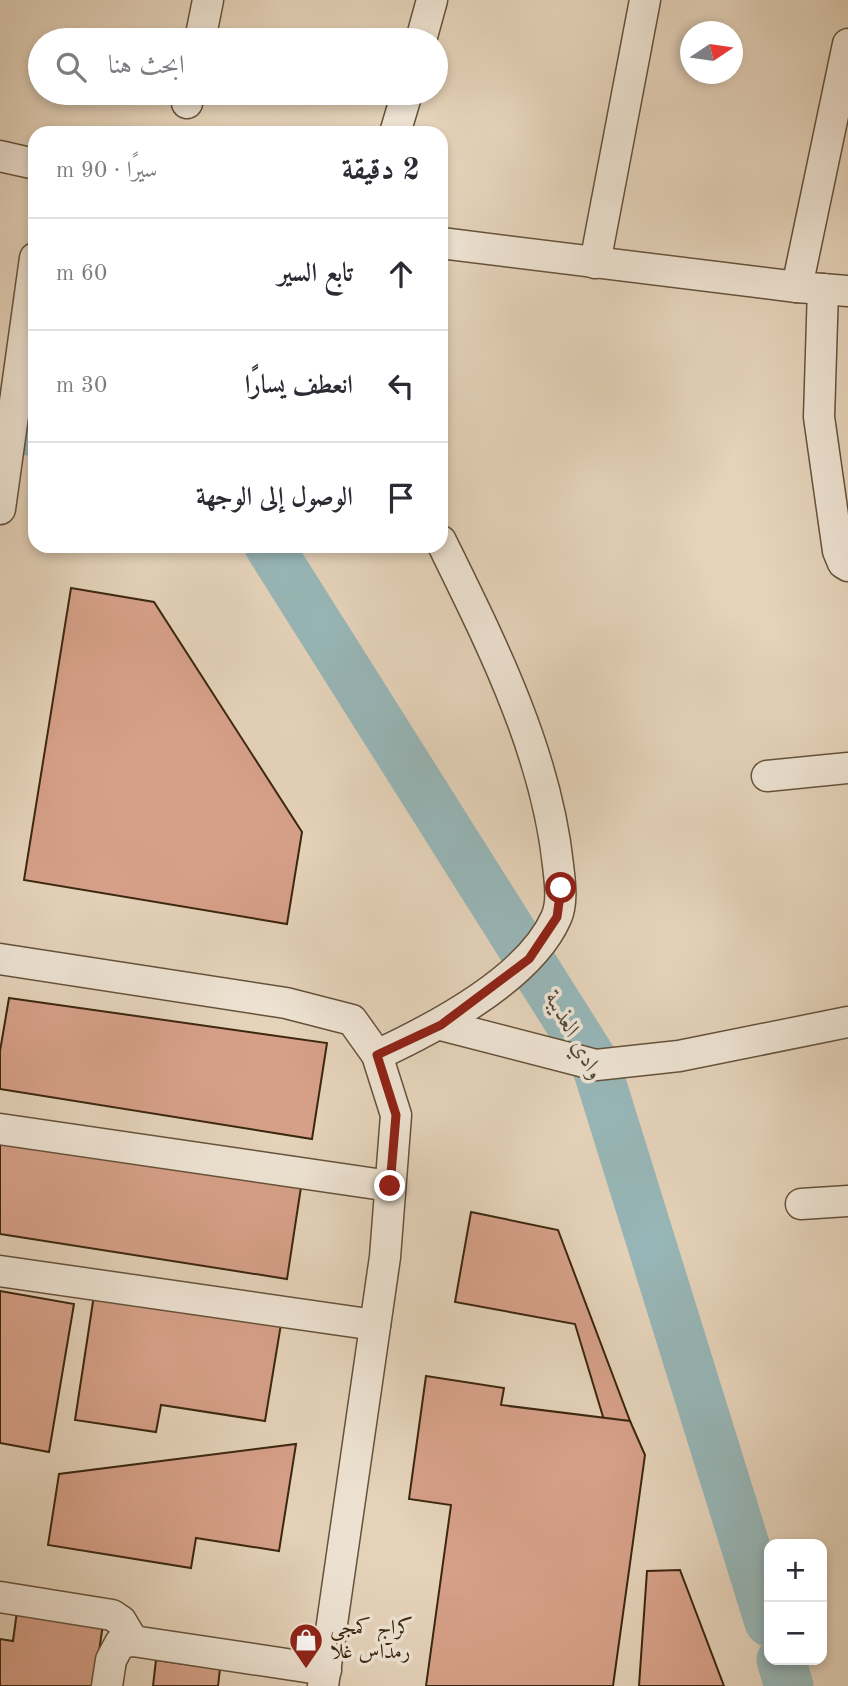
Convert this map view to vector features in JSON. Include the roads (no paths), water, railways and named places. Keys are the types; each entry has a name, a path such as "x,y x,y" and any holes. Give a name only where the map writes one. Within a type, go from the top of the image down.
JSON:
{"street":[{"path":"202,28 208,0"},
{"path":"424,28 432,0"},
{"path":"594,263 645,0"},
{"path":"848,44 823,289 820,417 838,551 843,563 848,566"},
{"path":"398,126 404,105"},
{"path":"0,156 28,162"},
{"path":"448,244 823,289"},
{"path":"0,509 28,308"},
{"path":"377,1055 441,1025 529,959 557,917 561,888 555,835 537,769 488,638 447,553"},
{"path":"767,776 848,768"},
{"path":"0,959 286,1003 352,1020 377,1055 396,1115 375,1325 325,1678 133,1641 120,1643 111,1660 107,1686"},
{"path":"441,1025 596,1065 679,1056 848,1022"},
{"path":"0,1129 390,1186"},
{"path":"801,1204 848,1200"},
{"path":"0,1272 375,1325"},
{"path":"0,1597 112,1615 121,1621 133,1641"}],"waterway":[{"name":"وادي العذيبة","path":"0,426 28,431"},
{"name":"وادي العذيبة","path":"273,553 596,1065 764,1606"},
{"name":"وادي العذيبة","path":"783,1665 789,1686"}],"place":[{"name":"كراج كمجي رمداس غلا","path":"306,1670"}]}
